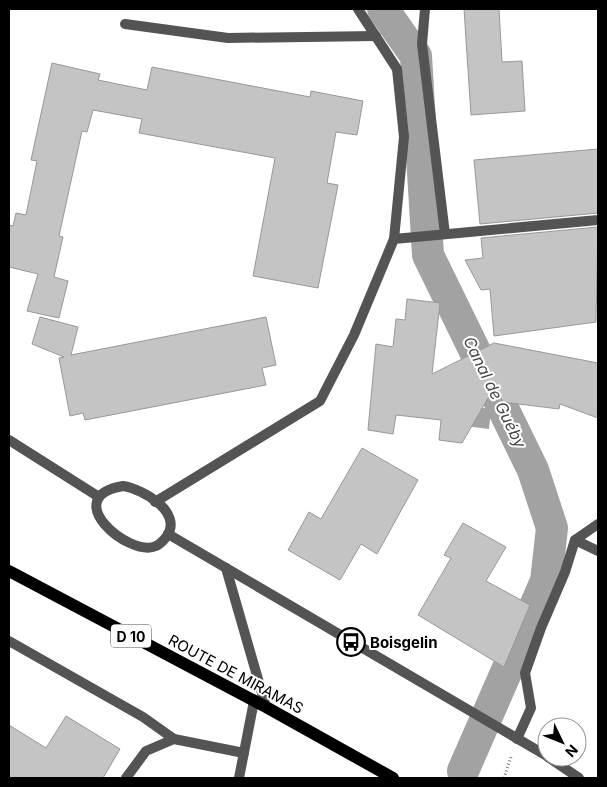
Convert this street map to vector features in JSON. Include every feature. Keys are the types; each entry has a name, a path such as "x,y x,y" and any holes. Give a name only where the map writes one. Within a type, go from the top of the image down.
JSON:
{"main road":[{"name":"ROUTE DE MIRAMAS","path":"9,571 266,707 393,778"}],"street":[{"path":"155,502 320,401 354,335 394,239 404,137 398,69 358,9"},
{"path":"425,9 422,44 445,234"},
{"path":"125,24 228,38 376,36"},
{"path":"394,239 598,220"},
{"path":"9,440 99,497"},
{"path":"123,486 133,488 155,502 168,514 171,522 168,534 157,546 150,548 136,546 105,527 97,514 99,497 106,491 123,486"},
{"path":"517,739 531,708 525,673 565,572 575,540 598,524"},
{"path":"168,534 537,751"},
{"path":"575,540 598,551"},
{"path":"226,568 266,707"},
{"path":"9,641 142,717 174,739 244,753"},
{"path":"239,778 254,701"},
{"path":"126,778 146,751 174,739"},
{"path":"562,767 579,778"}],"shaded area":[{"path":"459,405 491,409 489,429 456,425"}],"building":[{"path":"464,9 499,9 502,62 522,61 525,111 471,115"},
{"path":"52,63 100,74 98,80 147,90 152,67 310,97 311,91 363,101 357,135 336,132 327,183 338,185 318,288 253,276 275,158 139,133 142,119 93,110 87,132 82,131 59,236 63,237 54,277 68,281 59,318 27,311 38,274 9,267 9,225 13,226 16,213 26,215 37,161 31,160"},
{"path":"598,149 598,213 480,224 474,160"},
{"path":"598,227 596,322 494,336 490,289 481,290 465,260 483,258 481,238"},
{"path":"407,299 440,303 432,374 494,343 598,363 598,418 560,404 559,409 503,402 495,386 462,443 439,440 441,420 396,415 393,434 368,430 376,344 393,347 396,319 405,320"},
{"path":"40,317 78,327 71,355 266,317 276,365 262,368 266,385 85,420 83,413 70,416 59,358 64,357 32,344"},
{"path":"362,448 418,480 377,554 361,544 340,580 288,550 309,512 321,519"},
{"path":"463,523 506,547 486,581 530,605 504,667 418,615 451,558 444,555"},
{"path":"66,716 120,749 103,778 9,778 9,725 46,748"}],"waterway":[{"name":"Canal de Guéby","path":"383,9 416,56 428,255 533,470 552,528 546,581 463,771"}],"place":[{"name":"Boisgelin","path":"351,642"}]}
